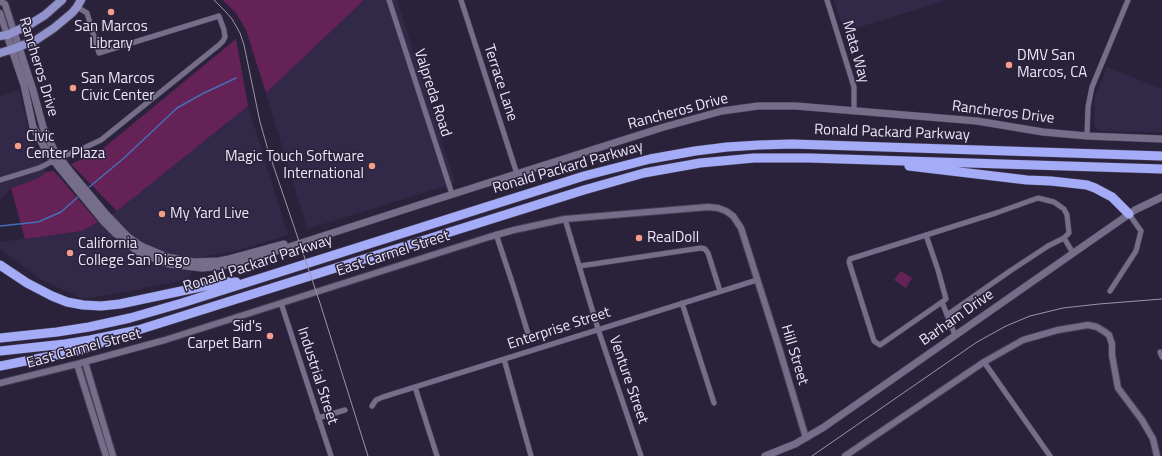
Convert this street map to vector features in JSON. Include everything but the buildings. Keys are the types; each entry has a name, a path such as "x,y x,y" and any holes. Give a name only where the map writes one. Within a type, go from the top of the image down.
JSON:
{"highway":[{"name":"Ronald Packard Parkway","path":"0,338 57,332 110,323 156,311 584,176 650,159 695,151 759,145 792,144 1162,156"},
{"name":"Ronald Packard Parkway","path":"0,351 65,344 138,330 584,190 644,173 700,163 754,158 802,158 1162,169"},
{"path":"883,160 911,166 1087,186 1095,188 1112,197 1129,214"},
{"path":"0,265 52,296 67,302 83,305 101,306 120,304 224,282 249,281"},
{"path":"0,366 81,350 138,330"}],"main road":[{"path":"7,34 29,25 45,15 62,0"},
{"path":"0,53 36,40 54,28 79,4"},
{"name":"Rancheros Drive","path":"7,34 16,48 33,127 46,150 57,159 67,171 115,233 138,251 158,260 170,264 202,268 222,266 264,256 452,194 664,127 722,111 758,106 796,106 977,121 1043,132 1087,136 1162,139"},
{"name":"Barham Drive","path":"765,456 806,438 896,377 1134,210 1162,197"}],"street":[{"name":"Valpreda Road","path":"389,0 452,194"},
{"name":"Terrace Lane","path":"461,0 517,174"},
{"name":"Mata Way","path":"827,0 854,87 854,111"},
{"path":"1087,136 1088,107 1092,87 1128,0"},
{"name":"Rancheros Drive","path":"0,1 5,4 7,34"},
{"path":"0,180 39,168 101,140 219,45 225,38 219,16 99,53 87,13 79,4"},
{"name":"Rancheros Drive","path":"0,13 7,34"},
{"path":"926,236 946,299 880,345 874,341 848,262 850,259 926,236 1038,198 1054,202 1064,209 1067,215 1068,233 1064,238 1048,246 1010,270 947,315"},
{"name":"East Carmel Street","path":"0,383 165,340 496,234 565,219 708,207 718,208 733,216 741,228 757,280"},
{"path":"1110,291 1136,251 1141,231 1129,214"},
{"name":"Venture Street","path":"565,219 598,329 641,456"},
{"path":"496,234 530,340"},
{"path":"1064,238 1073,253"},
{"path":"580,266 701,248 705,249 708,253 720,291"},
{"name":"Enterprise Street","path":"372,406 376,400 757,280"},
{"name":"Hill Street","path":"757,280 806,438"},
{"path":"942,302 955,335"},
{"name":"Industrial Street","path":"281,303 330,456"},
{"path":"682,303 714,403"},
{"path":"845,456 984,362 1023,340 1058,330 1088,325 1097,327 1109,335 1112,344 1112,355 1118,388 1142,420 1153,439 1157,456"},
{"path":"504,359 531,456"},
{"path":"85,362 112,441 113,456"},
{"path":"984,362 1050,456"},
{"path":"77,364 106,456"},
{"path":"416,387 437,456"},
{"path":"318,418 345,410"},
{"path":"104,448 106,444 112,441"}],"shaded area":[{"path":"223,0 364,0 266,93 246,30 236,13"},
{"path":"364,0 397,0 455,183 307,229 266,93"},
{"path":"834,0 947,0 844,32"},
{"path":"236,39 248,106 117,211 71,164 100,151"},
{"path":"1107,67 1162,89 1162,132 1101,131 1094,126 1095,97"},
{"name":"Civic Center Plaza","path":"19,90 28,128 46,172 40,177 11,188 0,201 0,96"},
{"path":"248,106 288,235 239,250 203,257 188,279 83,299 42,280 0,249 0,242 82,231 117,211"},
{"path":"54,171 98,222 82,231 25,239 11,188 40,177 46,172"},
{"path":"901,271 912,278 906,288 894,280"}],"waterway":[{"path":"88,188 124,158 177,108 236,78"},
{"path":"0,226 38,222 61,212 79,196"}],"tram line":[{"path":"214,0 232,19 240,33 244,45 260,122 268,150 320,303 368,456"},
{"path":"812,456 977,342 1006,326 1030,316 1063,308 1162,299"}],"place":[{"name":"San Marcos Library","path":"111,12"},
{"name":"DMV San Marcos, CA","path":"1009,65"},
{"name":"San Marcos Civic Center","path":"73,88"},
{"name":"Civic Center Plaza","path":"18,146"},
{"name":"Magic Touch Software International","path":"372,166"},
{"name":"My Yard Live","path":"162,214"},
{"name":"RealDoll","path":"639,238"},
{"name":"California College San Diego","path":"70,253"},
{"name":"Sid's Carpet Barn","path":"270,336"}]}
